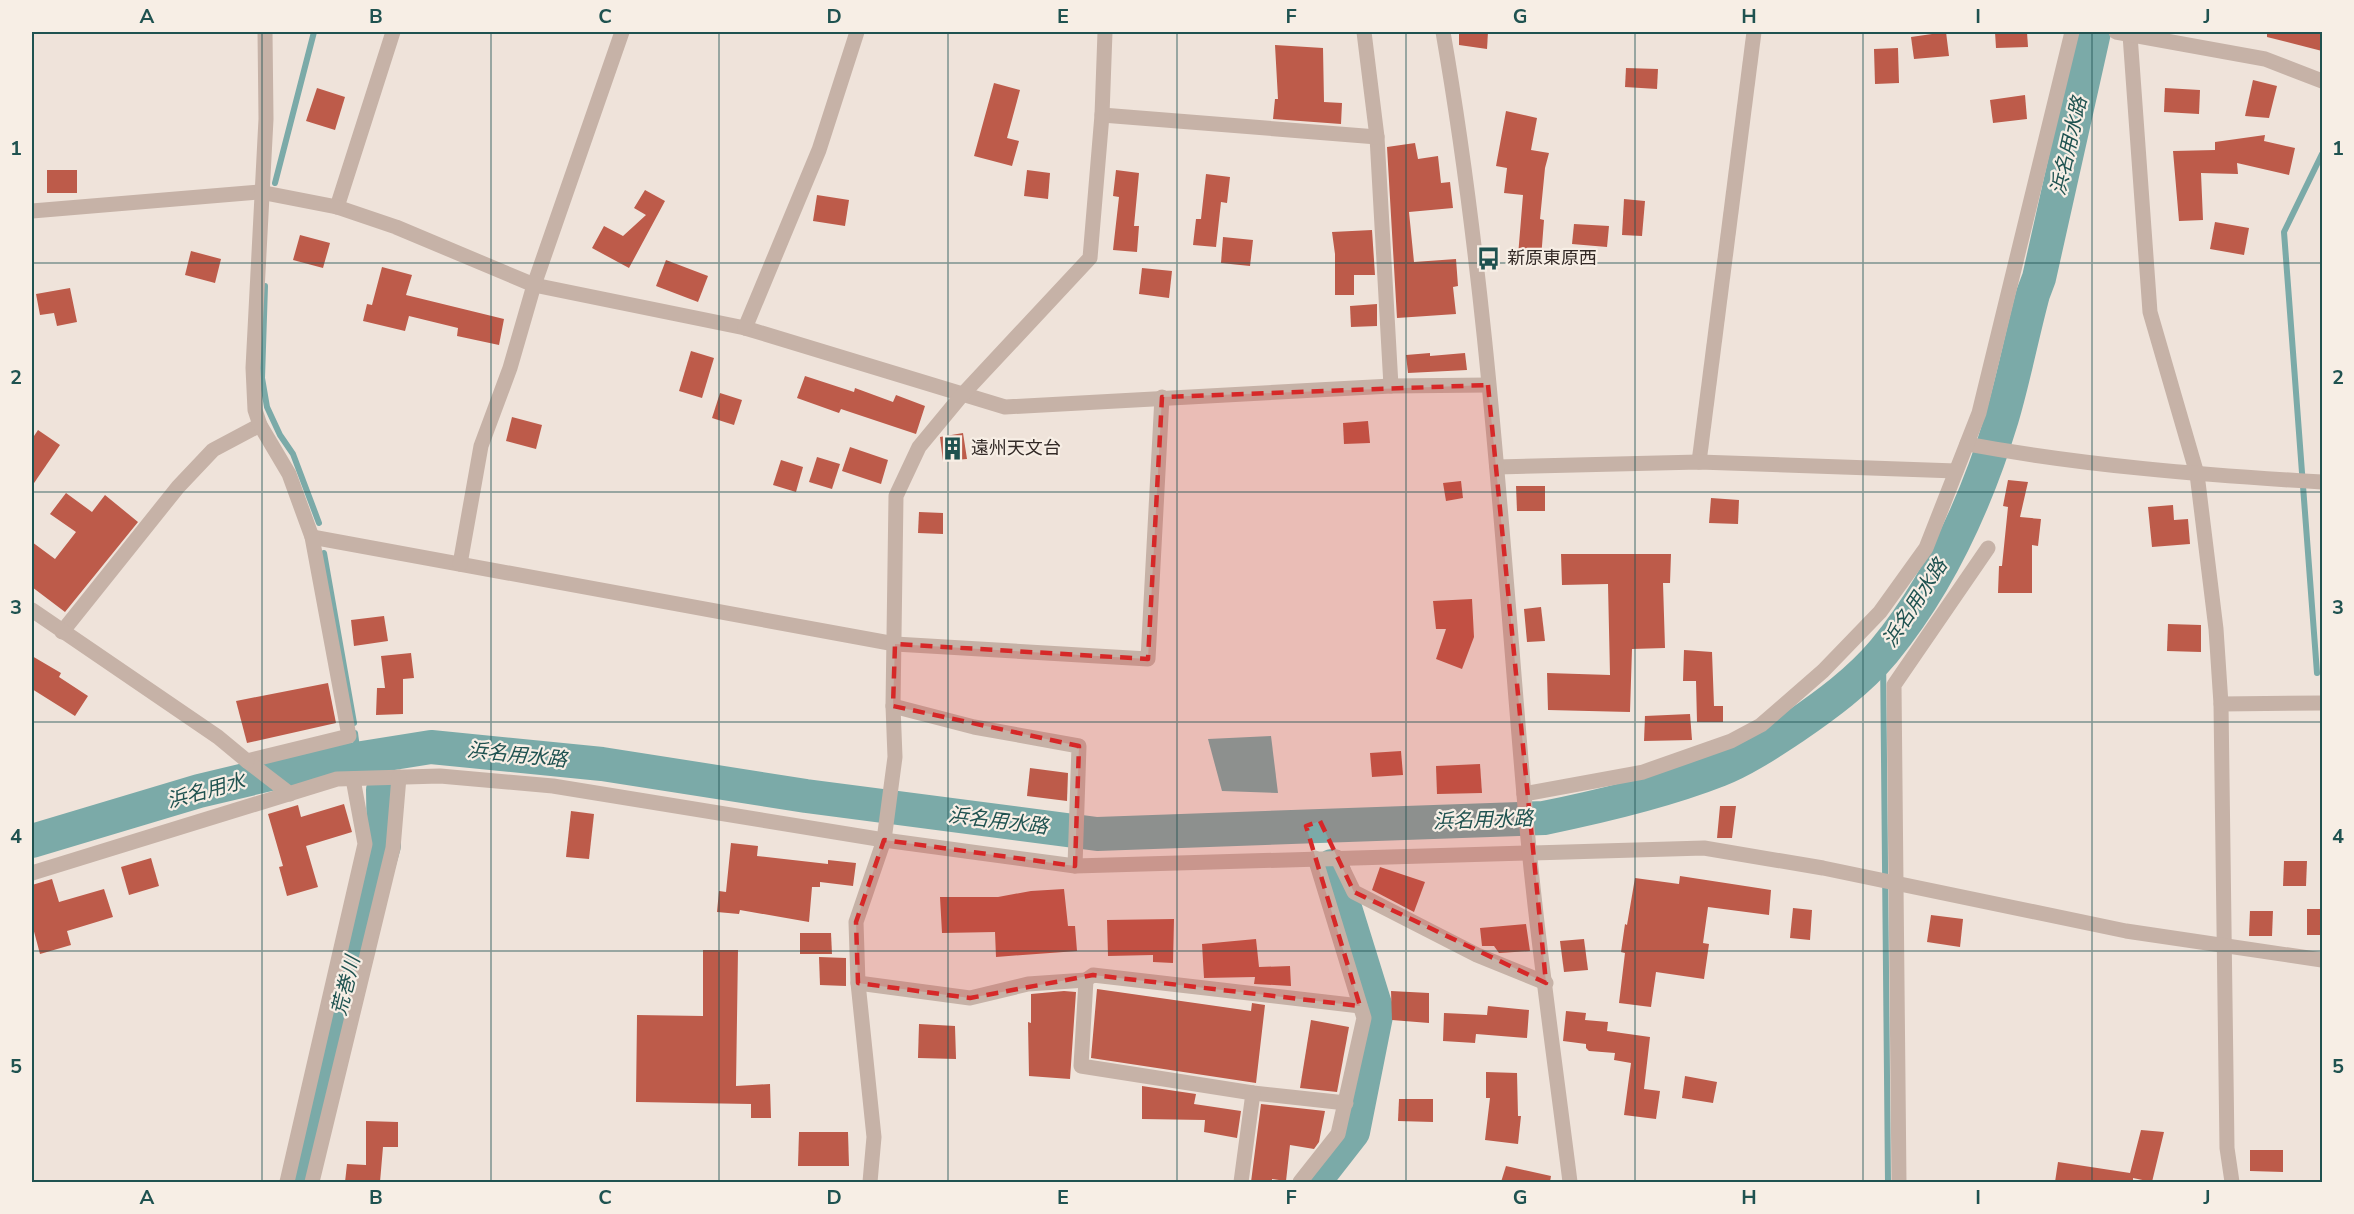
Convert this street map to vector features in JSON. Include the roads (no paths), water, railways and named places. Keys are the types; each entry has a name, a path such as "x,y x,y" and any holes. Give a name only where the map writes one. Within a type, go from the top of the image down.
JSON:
{"street":[{"path":"247,761 349,736 312,537 289,474 260,425 255,410 252,368 260,192 266,119 266,32"},
{"path":"337,207 393,32"},
{"path":"460,564 481,446 510,368 534,285 622,32"},
{"path":"745,328 819,150 857,32"},
{"path":"870,1182 874,1137 858,983 856,922 885,834 892,789 895,757 893,706 896,496 919,447 962,395 1090,258 1102,115 1105,32"},
{"path":"1364,32 1377,137 1391,386"},
{"path":"1443,32 1473,232 1497,467 1528,837 1570,1182"},
{"path":"1699,462 1754,32"},
{"path":"1524,794 1644,772 1731,741 1761,725 1823,671 1880,612 1926,548 1956,471 1974,446 1979,413 2007,289 2049,133 2072,32"},
{"path":"2232,1182 2227,1148 2221,704 2216,628 2197,474 2150,312 2123,33 2265,59 2322,81"},
{"path":"1102,115 1377,137"},
{"path":"32,211 260,192 337,207 396,227 534,285 745,328 1005,407 1391,386 1488,386"},
{"path":"312,537 895,644 1148,659 1162,397"},
{"path":"62,632 178,487 213,450 260,425"},
{"path":"1974,446 2014,453 2197,474 2320,481"},
{"path":"1497,467 1699,462 1956,471"},
{"path":"1899,1182 1894,884 1894,685 1988,548"},
{"path":"32,610 218,737 290,794"},
{"path":"2221,704 2322,703"},
{"path":"893,706 974,727 1079,746 1075,866"},
{"path":"32,873 337,779 440,776 553,786 885,834 1075,866 1704,848 1875,878 1894,884 2126,931 2322,960"},
{"path":"312,1182 393,848 399,777"},
{"path":"287,1182 365,844 353,779"},
{"path":"1337,857 1354,892 1477,955 1545,983"},
{"path":"1300,1182 1338,1134 1364,1018 1316,858"},
{"path":"858,983 970,998 1028,984 1086,980 1093,975 1360,1006"},
{"path":"1086,980 1081,1066 1253,1093 1346,1103"},
{"path":"1241,1182 1253,1093"}],"water":[{"path":"1271,736 1278,793 1222,791 1208,739"},
{"path":"1340,1137 1352,1145 1323,1182 1305,1182"}],"waterway":[{"path":"275,183 314,32"},
{"name":"浜名用水路","path":"32,841 199,791 287,770 431,747 602,764 806,796 1097,834 1544,818 1633,798 1719,770 1748,756 1794,727 1864,672 1904,625 1922,598 1954,540 1981,480 2006,403 2039,278 2094,32"},
{"path":"2317,673 2284,232 2322,154"},
{"path":"265,286 262,378 267,407 280,435 293,454 319,523"},
{"path":"324,553 354,723"},
{"path":"1883,652 1888,1182"},
{"path":"355,733 358,756"},
{"name":"荒巻川","path":"300,1182 348,972 384,845 383,790"},
{"path":"1314,1182 1353,1132 1377,1011 1332,866"}],"place":[{"name":"新原東原西","path":"1489,258"},
{"name":"遠州天文台","path":"953,448"}],"water label":[{"name":"浜名用水","path":"206,791"}]}
